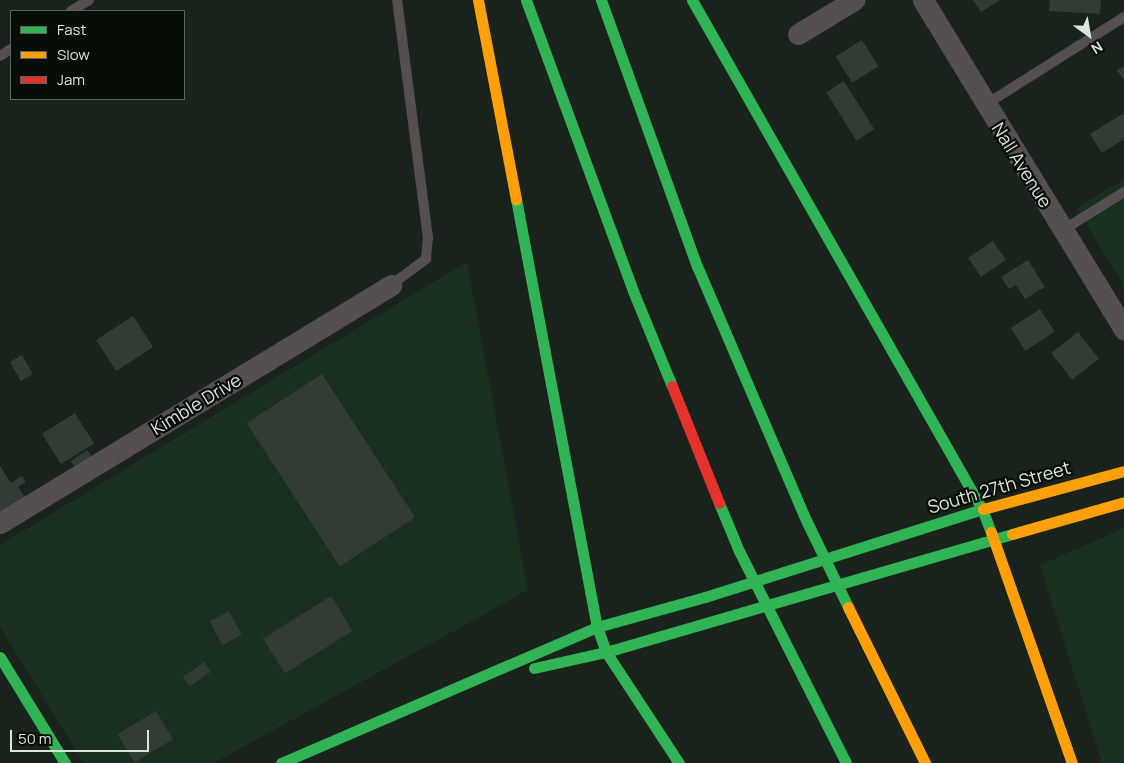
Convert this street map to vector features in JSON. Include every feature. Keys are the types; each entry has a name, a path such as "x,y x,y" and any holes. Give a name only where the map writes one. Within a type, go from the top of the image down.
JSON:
{"main road":[{"path":"478,0 597,627 606,652 679,763"},
{"path":"526,0 633,291 739,551 846,763"},
{"path":"601,0 701,275 806,520 925,763"},
{"path":"692,0 982,509 996,541 1072,763"},
{"name":"South 27th Street","path":"469,682 597,627 704,597 982,509 1124,471"},
{"path":"281,763 469,682 606,652 996,541 1124,502"},
{"path":"0,657 65,763"}],"street":[{"path":"798,34 854,0"},
{"name":"Nall Avenue","path":"923,0 1124,329"},
{"name":"Kimble Drive","path":"0,523 391,285"}],"lane":[{"path":"73,10 89,0"},
{"path":"391,285 426,259 428,238 397,0"},
{"path":"986,105 1124,17"},
{"path":"1063,230 1124,192"}],"shaded area":[{"path":"1124,179 1124,285 1076,208"},
{"path":"467,262 528,590 214,763 84,763 0,627 0,545"},
{"path":"1124,528 1124,763 1102,763 1040,565"}],"building":[{"path":"973,0 1000,0 981,12"},
{"path":"1050,0 1101,0 1100,14 1049,11"},
{"path":"862,40 878,66 852,83 836,56"},
{"path":"1124,66 1124,81 1117,70"},
{"path":"844,81 874,129 856,140 826,92"},
{"path":"1124,113 1124,139 1102,153 1090,134"},
{"path":"993,241 1006,260 981,277 968,258"},
{"path":"1028,260 1045,287 1025,299 1016,285 1009,289 1001,277"},
{"path":"1040,309 1055,332 1025,351 1011,328"},
{"path":"133,316 153,347 116,371 96,340"},
{"path":"1078,332 1099,359 1072,380 1051,353"},
{"path":"22,355 33,374 21,381 10,362"},
{"path":"322,374 415,517 340,566 247,423"},
{"path":"75,413 94,444 61,464 42,434"},
{"path":"87,450 93,459 77,470 70,461"},
{"path":"0,466 11,483 22,476 26,482 18,487 26,498 0,514"},
{"path":"331,596 353,631 285,673 263,638"},
{"path":"229,611 242,635 222,645 210,621"},
{"path":"204,662 211,672 190,687 183,677"},
{"path":"156,711 173,739 134,762 117,734"}],"traffic: fast":[{"path":"526,0 633,291 672,386"},
{"path":"601,0 697,266 806,520 848,607"},
{"path":"692,0 982,509 991,532"},
{"path":"516,199 597,627 606,652 679,763"},
{"path":"719,503 739,551 846,763"},
{"path":"597,627 705,597 983,509"},
{"path":"606,652 1012,534"},
{"path":"281,763 597,627"},
{"path":"534,668 606,652"},
{"path":"0,657 65,763"}],"traffic: slow":[{"path":"478,0 516,199"},
{"path":"983,509 1124,471"},
{"path":"1012,534 1124,502"},
{"path":"991,532 1072,763"},
{"path":"848,607 925,763"}],"traffic: jam":[{"path":"672,386 719,503"}]}
